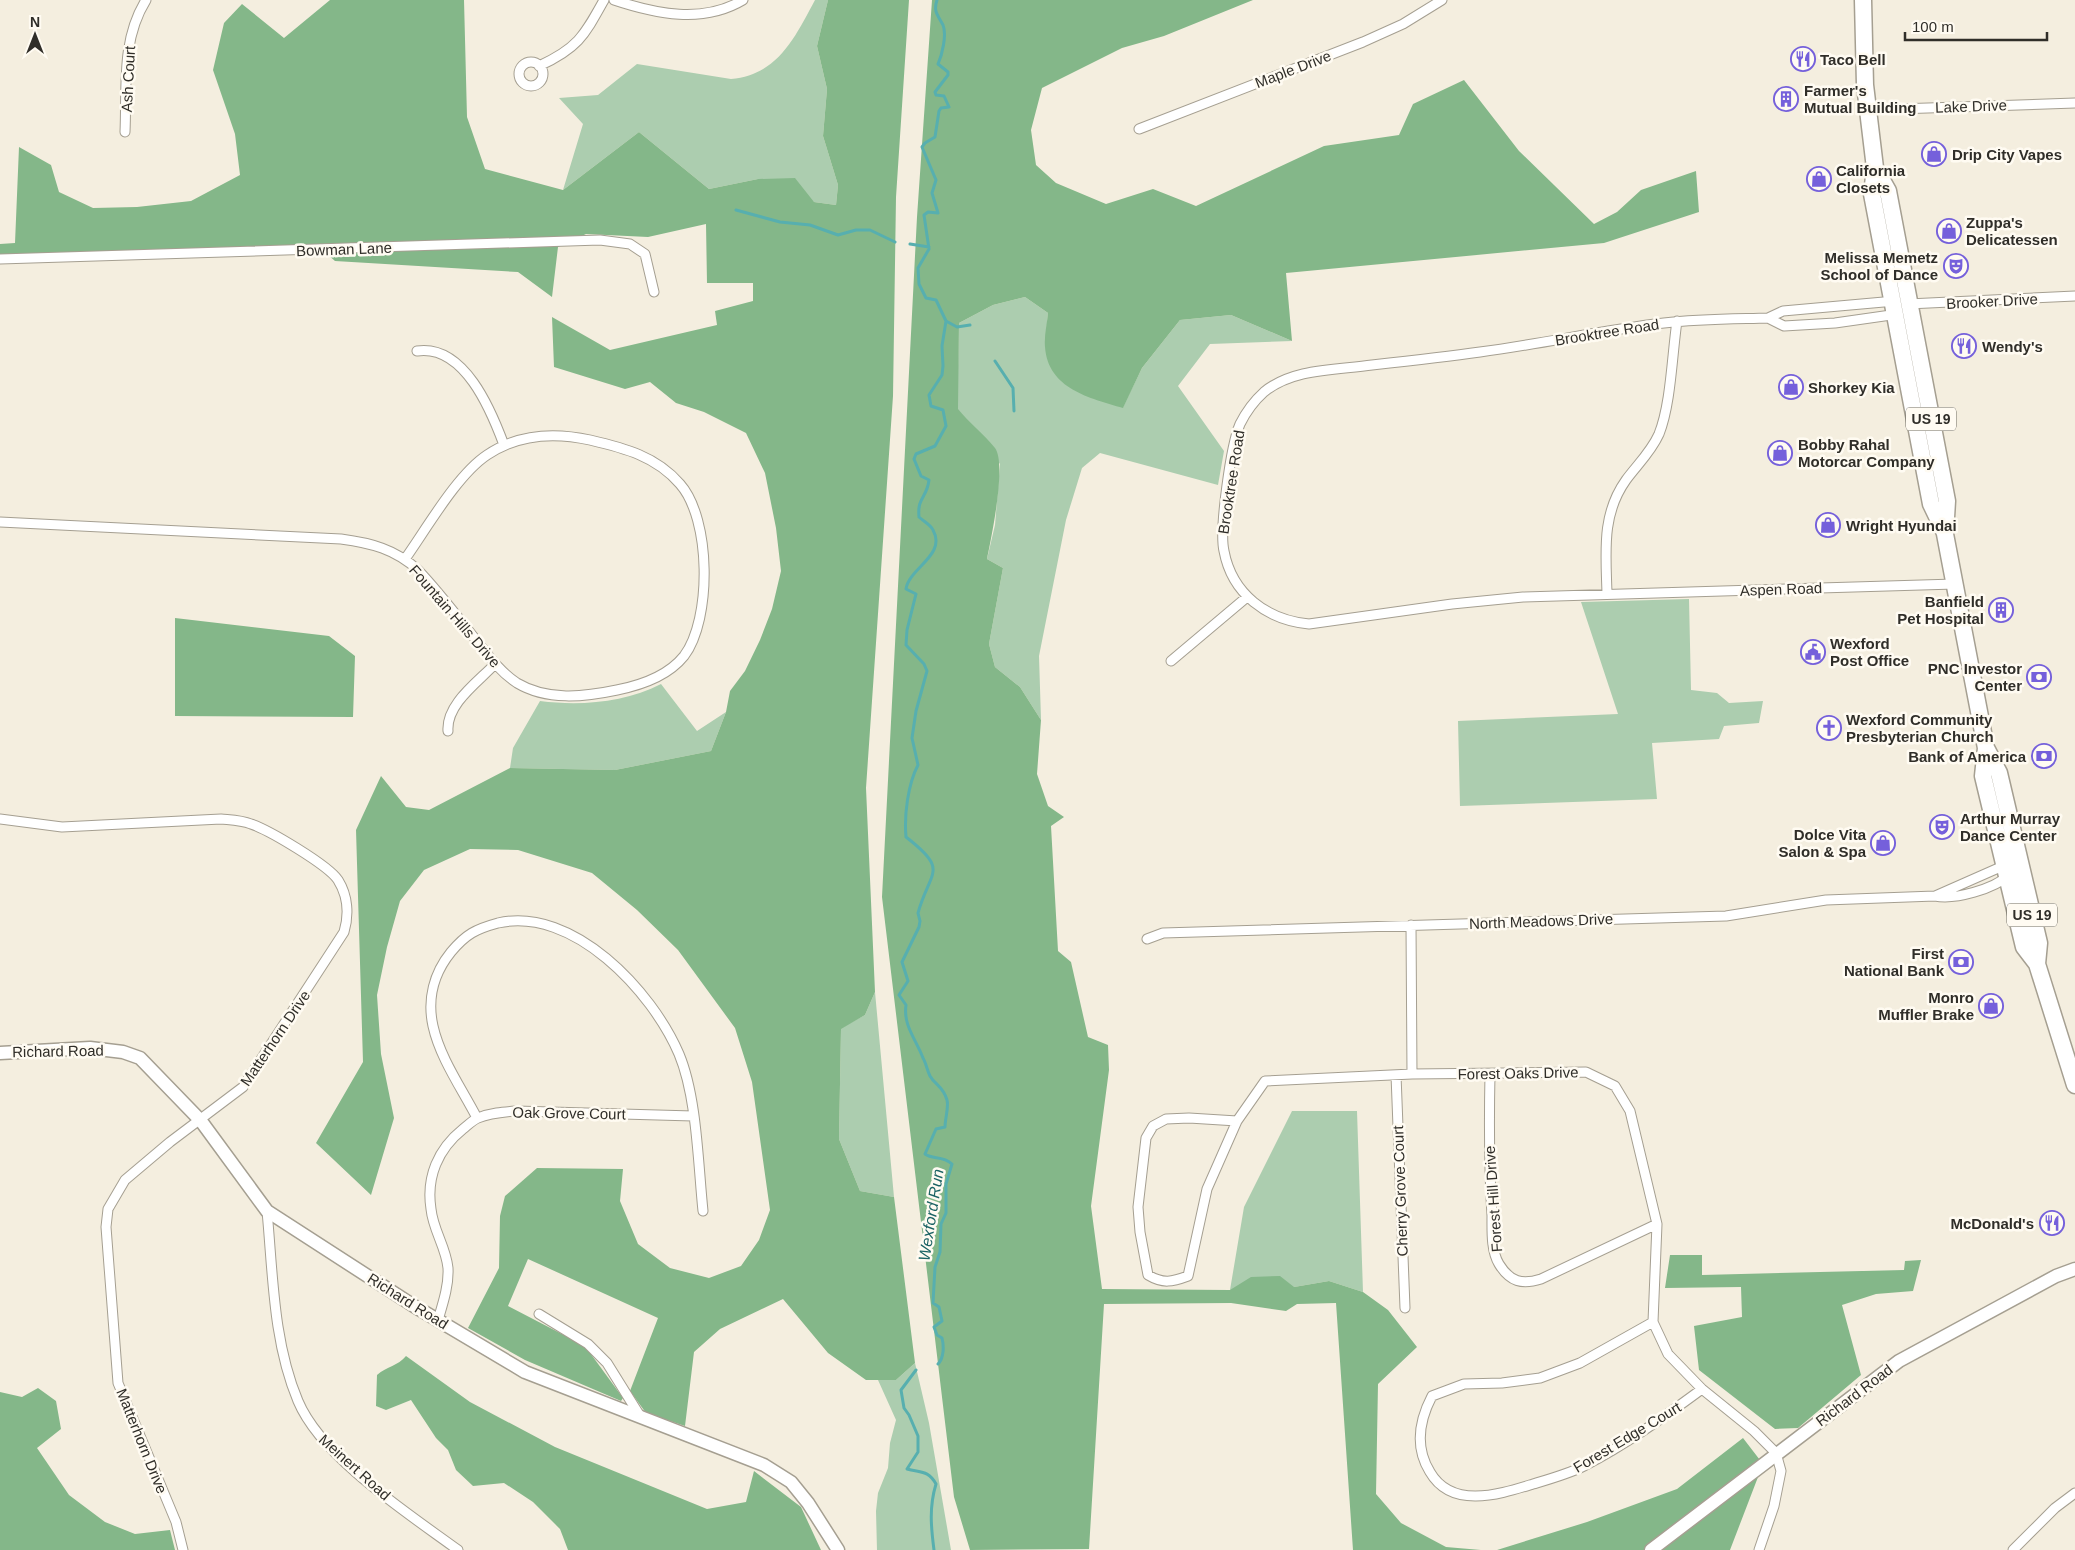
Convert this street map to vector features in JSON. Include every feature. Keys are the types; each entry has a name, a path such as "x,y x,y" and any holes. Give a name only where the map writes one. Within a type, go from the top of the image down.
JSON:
{"highway":[{"name":"US 19","path":"1863,0 1863,44 1867,110 1875,168 1872,194 1931,504 1945,534 1986,748 1998,773 2010,870 2040,943 2037,964 2075,1085"},
{"name":"US 19","path":"1875,168 1888,191 1947,501 1945,534"}],"street":[{"name":"Ash Court","path":"125,132 128,44 136,19 146,0"},
{"path":"539,66 573,48 587,31 604,0"},
{"path":"614,0 664,12 695,15 724,10 742,0"},
{"name":"Maple Drive","path":"1139,129 1370,39 1402,24 1442,0"},
{"name":"Lake Drive","path":"1867,110 2075,103"},
{"name":"Bowman Lane","path":"0,259 600,240 630,244 646,254 654,292"},
{"name":"Brooker Drive","path":"1909,305 2075,296"},
{"path":"1894,308 1909,305"},
{"name":"Brooktree Road","path":"1768,318 1784,326 1909,305"},
{"name":"Brooktree Road","path":"1607,594 1490,600 1309,624 1294,623 1270,614 1247,597 1234,580 1226,562 1222,542 1234,445 1240,425 1249,408 1273,386 1292,377 1313,372 1490,351 1677,321 1768,318 1783,311 1894,308"},
{"path":"1607,594 1606,541 1609,513 1626,480 1647,455 1659,434 1665,410 1677,321"},
{"path":"416,351 428,350 446,357 466,374 484,397 504,445"},
{"name":"Fountain Hills Drive","path":"0,522 340,539 382,546 405,559 430,583 495,664 516,682 533,690 552,695 609,692 639,685 660,676 684,656 697,629 703,592 703,557 696,514 686,492 666,470 636,452 570,436 532,436 504,445 486,455 466,474 405,559"},
{"name":"Aspen Road","path":"1607,594 1955,584"},
{"path":"1171,661 1247,597"},
{"path":"448,732 447,722 452,711 495,664"},
{"name":"Matterhorn Drive","path":"0,819 62,827 221,819 242,821 253,824 283,840 327,870 339,882 345,897 347,924 339,942 243,1087 201,1121 162,1148 125,1180 108,1209 106,1227 118,1383 176,1522 183,1550"},
{"name":"North Meadows Drive","path":"1148,939 1163,933 1726,916 1826,900 1935,896 2010,870"},
{"path":"438,1320 445,1296 448,1268 446,1256 431,1211 429,1188 433,1170 442,1150 456,1135 477,1118 438,1042 431,1012 433,984 441,965 466,935 485,927 507,921 527,920 550,926 578,938 629,980 669,1033 679,1055 693,1116 703,1211"},
{"path":"1237,1120 1166,1119 1153,1126 1146,1138 1138,1207 1140,1232 1148,1275 1160,1282 1174,1282 1188,1276 1207,1188 1237,1120 1266,1080 1412,1074 1411,925"},
{"name":"Richard Road","path":"0,1053 90,1048 131,1054 148,1064 201,1121 267,1211 438,1320 525,1372 764,1465 791,1482 808,1503 838,1550"},
{"name":"Forest Oaks Drive","path":"1412,1074 1586,1072 1615,1086 1630,1110 1657,1224 1656,1300 1653,1322"},
{"name":"Forest Hill Drive","path":"1490,1074 1488,1144 1494,1246 1498,1262 1514,1281 1527,1283 1540,1279 1657,1224"},
{"name":"Cherry Grove Court","path":"1396,1075 1405,1308"},
{"name":"Oak Grove Court","path":"477,1118 516,1111 693,1116"},
{"name":"Meinert Road","path":"267,1211 280,1338 290,1378 303,1411 330,1448 361,1475 458,1550"},
{"name":"Richard Road","path":"1651,1550 1899,1361 2042,1283 2075,1269"},
{"path":"539,1314 588,1344 601,1357 624,1388 640,1416"},
{"path":"1653,1322 1668,1354 1702,1389 1754,1431 1776,1453 1781,1471 1774,1506 1759,1550"},
{"name":"Forest Edge Court","path":"1653,1322 1580,1363 1540,1378 1502,1383 1464,1384 1432,1396 1421,1424 1421,1443 1423,1460 1434,1480 1451,1492 1471,1497 1494,1496 1555,1478 1583,1467 1658,1422 1702,1389"},
{"path":"2013,1550 2055,1508 2075,1493"}],"green space":[{"path":"330,0 464,0 467,117 485,169 563,190 639,132 709,189 758,179 795,178 814,202 836,205 838,185 823,136 827,89 817,46 828,0 909,0 896,197 893,396 866,788 875,992 865,1015 841,1029 839,1139 860,1191 894,1197 915,1363 896,1380 866,1380 828,1353 783,1299 720,1329 694,1352 685,1426 646,1413 630,1391 658,1318 528,1259 508,1306 585,1346 623,1398 621,1401 525,1360 468,1328 499,1268 500,1216 505,1196 537,1168 623,1169 620,1201 638,1244 670,1268 709,1278 741,1266 759,1240 770,1210 752,1082 735,1028 678,950 637,910 592,873 518,850 470,849 424,870 400,901 387,947 377,995 381,1054 394,1118 371,1195 316,1143 363,1062 356,830 381,776 406,807 429,810 510,768 615,770 711,751 726,712 730,691 745,671 760,640 772,609 781,571 776,528 765,473 746,433 704,412 676,403 650,382 625,389 554,367 552,317 610,350 717,325 715,311 753,301 753,283 707,283 706,224 648,237 586,234 558,247 552,297 518,272 335,261 327,254 323,245 0,255 0,244 15,243 19,147 51,165 59,192 93,208 137,207 191,201 240,175 235,134 213,70 224,23 242,4 284,38"},
{"path":"815,0 828,0 817,46 827,89 823,136 838,185 836,205 814,202 758,179 709,189 639,132 563,190 583,124 559,98 598,95 637,64 731,79 747,76 773,62 783,52"},
{"path":"932,0 1253,0 1164,36 1122,48 1042,88 1031,130 1036,165 1056,183 1106,204 1153,189 1196,206 1324,146 1399,135 1413,104 1464,80 1519,151 1594,224 1617,212 1641,190 1696,171 1699,212 1604,243 1286,273 1292,341 1231,315 1180,320 1142,368 1123,408 1097,400 1073,389 1062,382 1054,373 1048,361 1045,347 1048,313 1025,297 993,305 959,323 958,409 991,443 998,457 999,485 987,559 1003,568 989,644 995,667 1020,687 1041,720 1037,774 1048,806 1064,817 1051,826 1058,951 1071,962 1088,1037 1108,1045 1109,1070 1091,1206 1102,1289 1230,1290 1251,1277 1280,1276 1294,1287 1329,1281 1363,1292 1388,1310 1417,1347 1378,1384 1376,1494 1401,1523 1446,1547 1481,1550 1353,1550 1336,1303 1297,1304 1286,1311 1231,1303 1104,1304 1089,1549 970,1550 954,1497 882,897 917,217"},
{"path":"1025,297 1048,313 1045,347 1123,407 1142,368 1180,320 1231,315 1292,341 1210,344 1178,386 1224,451 1218,485 1100,453 1082,468 1066,520 1039,656 1041,720 1020,687 995,667 989,644 1003,568 987,559 995,525 1000,464 957,409 959,323 993,305"},
{"path":"1689,599 1691,690 1717,693 1729,703 1763,701 1759,723 1724,726 1719,739 1652,743 1657,799 1460,806 1458,721 1618,714 1581,602"},
{"path":"175,618 329,636 355,656 353,717 175,716"},
{"path":"661,684 697,731 726,712 711,751 615,770 510,768 513,748 540,701 586,703 617,699"},
{"path":"875,992 894,1197 860,1191 839,1139 841,1028 865,1015"},
{"path":"1292,1111 1357,1111 1363,1292 1329,1281 1294,1287 1230,1290 1244,1207"},
{"path":"1670,1255 1702,1255 1702,1275 1904,1270 1905,1261 1921,1260 1913,1291 1876,1294 1842,1305 1861,1375 1798,1428 1775,1429 1699,1370 1694,1326 1742,1317 1741,1287 1665,1288"},
{"path":"406,1356 470,1402 555,1447 707,1509 746,1502 754,1471 801,1507 821,1550 568,1550 560,1529 533,1502 504,1483 473,1486 456,1470 448,1450 436,1438 411,1400 386,1410 376,1406 377,1375 400,1362"},
{"path":"915,1363 929,1423 951,1550 877,1550 876,1511 878,1493 888,1468 890,1443 896,1420 878,1380 896,1380"},
{"path":"38,1388 56,1401 61,1429 37,1448 69,1495 105,1522 135,1534 170,1530 175,1550 0,1550 0,1392 22,1397"},
{"path":"1743,1438 1763,1464 1730,1550 1497,1550 1587,1522 1677,1489"}],"waterway":[{"name":"Wexford Run","path":"937,0 936,11 944,29 944,39 938,64 948,72 948,75 935,92 936,95 944,96 949,107 941,108 935,137 922,147 936,180 932,193 938,213 928,212 924,215 929,249 918,268 919,284 926,298 936,300 946,321 942,346 942,375 929,395 931,406 943,410 946,426 935,446 916,454 914,459 921,476 929,480 919,505 919,517 932,528 936,539 935,547 931,554 913,574 906,589 916,594 907,630 906,645 924,664 927,671 916,711 912,738 918,765 908,800 906,837 928,857 933,872 918,913 919,927 902,962 908,981 899,995 906,1005 908,1026 929,1074 945,1095 947,1103 945,1127 936,1129 925,1154 945,1159 952,1164 946,1184 946,1213 941,1224 940,1252 935,1267 933,1303 939,1307 942,1321 934,1327 937,1335 942,1338 943,1348 938,1364"},
{"path":"736,210 780,222 810,225 838,235 856,230 870,230 895,242"},
{"path":"910,244 929,247"},
{"path":"946,321 957,327 970,325"},
{"path":"995,361 1013,388 1014,411"},
{"name":"Wexford Run","path":"916,1370 901,1390 904,1408 918,1436 918,1452 907,1469 927,1474 936,1484 931,1517 934,1550"}],"place":[{"name":"Taco Bell","path":"1803,59"},
{"name":"Farmer's Mutual Building","path":"1786,99"},
{"name":"Drip City Vapes","path":"1934,154"},
{"name":"California Closets","path":"1819,179"},
{"name":"Zuppa's Delicatessen","path":"1949,231"},
{"name":"Melissa Memetz School of Dance","path":"1956,266"},
{"name":"Wendy's","path":"1964,346"},
{"name":"Shorkey Kia","path":"1791,387"},
{"name":"Bobby Rahal Motorcar Company","path":"1780,453"},
{"name":"Wright Hyundai","path":"1828,525"},
{"name":"Banfield Pet Hospital","path":"2001,610"},
{"name":"Wexford Post Office","path":"1813,652"},
{"name":"PNC Investor Center","path":"2039,677"},
{"name":"Wexford Community Presbyterian Church","path":"1829,728"},
{"name":"Bank of America","path":"2044,756"},
{"name":"Arthur Murray Dance Center","path":"1942,827"},
{"name":"Dolce Vita Salon & Spa","path":"1883,843"},
{"name":"First National Bank","path":"1961,962"},
{"name":"Monro Muffler Brake","path":"1991,1006"},
{"name":"McDonald's","path":"2052,1223"}]}
